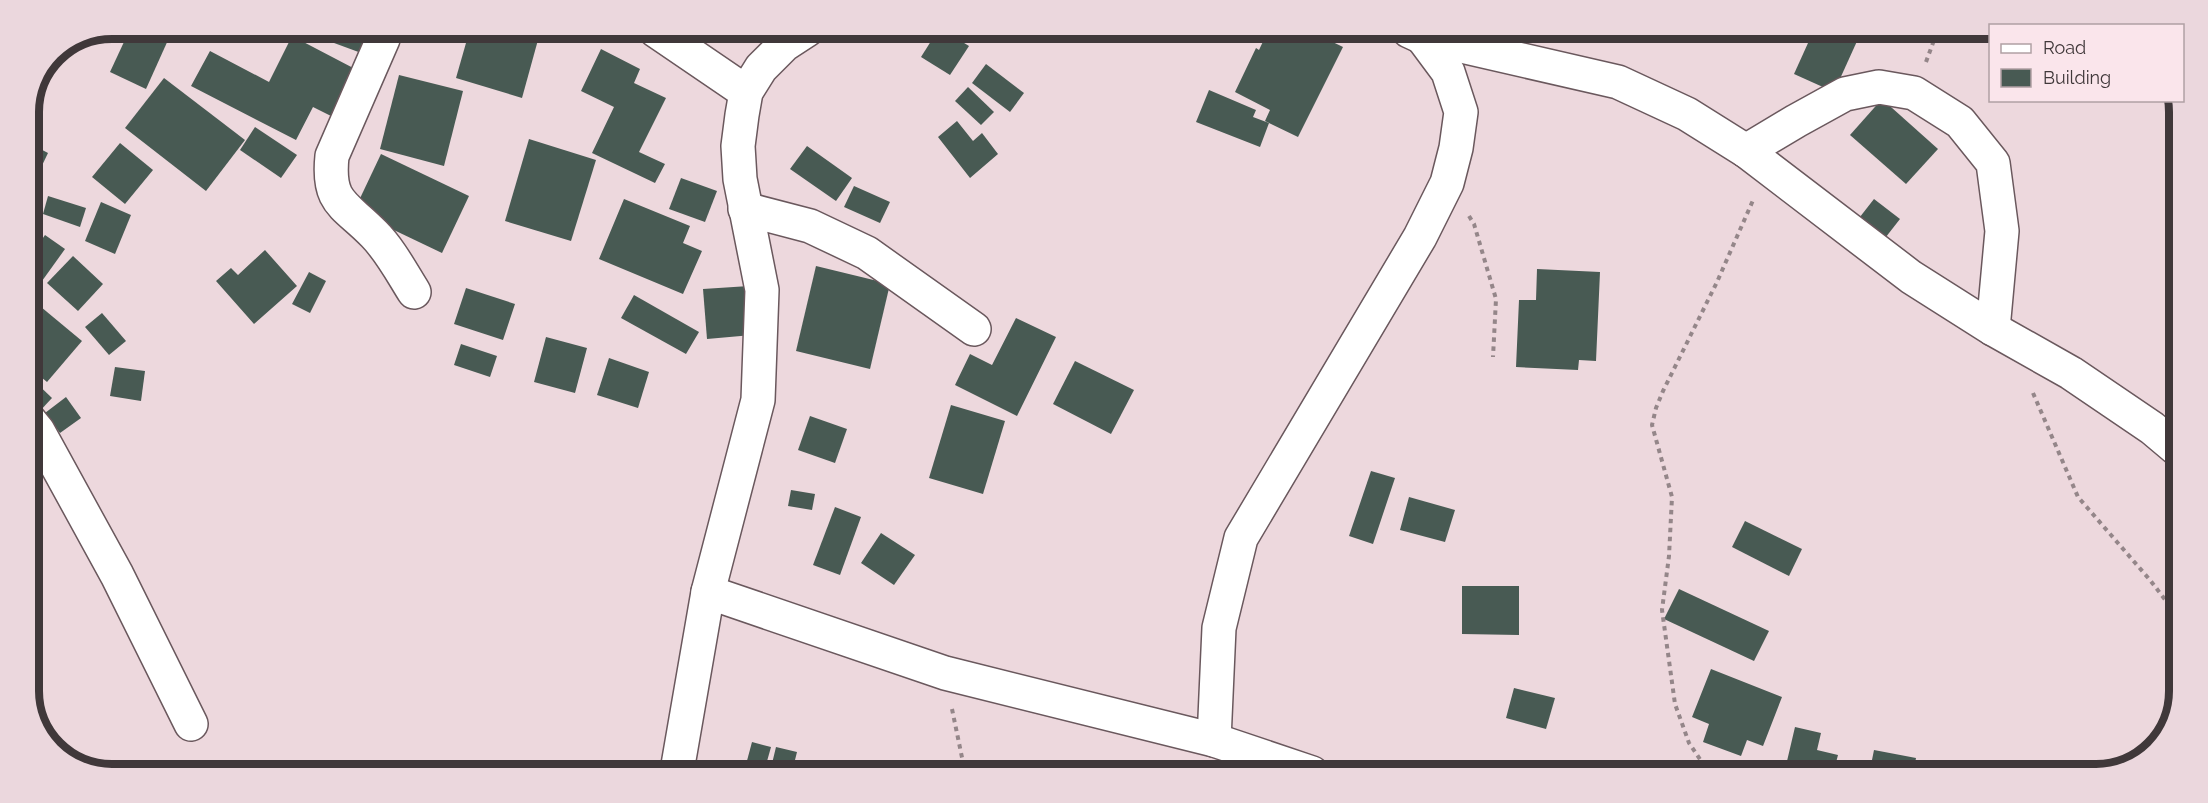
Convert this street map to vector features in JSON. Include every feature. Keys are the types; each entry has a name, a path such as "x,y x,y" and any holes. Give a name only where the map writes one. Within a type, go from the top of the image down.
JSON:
{"street":[{"path":"383,39 332,156 330,175 335,196 375,234 414,292"},
{"path":"668,39 746,92"},
{"path":"678,764 708,592 758,400 762,290 745,209 738,146 746,92 761,68 793,39"},
{"path":"1214,740 1219,628 1241,538 1420,237 1447,183 1456,148 1461,112 1448,72 1419,39"},
{"path":"1436,39 1618,82 1687,114 1756,160 1911,277 1993,329 2071,373 2152,428 2169,442"},
{"path":"1756,160 1796,120 1845,94 1879,87 1914,93 1960,122 1993,163 2002,231 1993,329"},
{"path":"745,209 810,226 867,253 974,329"},
{"path":"39,433 117,575 191,723"},
{"path":"708,592 945,673 1214,740 1285,764"}],"path":[{"path":"1703,764 1689,743 1675,704 1662,610 1669,556 1672,497 1652,425 1659,399 1717,282 1756,160"},
{"path":"1447,183 1474,224 1496,299 1493,357"},
{"path":"2031,388 2078,497 2169,605"},
{"path":"945,673 963,764"}],"building":[{"path":"125,39 168,39 146,89 110,72"},
{"path":"290,39 298,39 357,70 333,117 313,107 296,140 191,86 210,51 269,82"},
{"path":"323,39 369,39 364,54"},
{"path":"467,39 538,39 522,98 456,78"},
{"path":"932,39 958,39 969,46 950,75 921,57"},
{"path":"1264,39 1326,39 1343,47 1298,137 1265,121 1270,110 1235,92 1256,48 1259,50"},
{"path":"1810,39 1858,39 1834,92 1794,74"},
{"path":"601,49 640,69 634,83 666,98 639,152 665,164 655,183 592,153 614,107 581,91"},
{"path":"986,64 1024,93 1010,112 972,83"},
{"path":"399,75 463,91 444,166 380,149"},
{"path":"164,78 245,140 206,191 125,128"},
{"path":"968,87 994,112 981,125 955,101"},
{"path":"1209,90 1256,110 1253,117 1269,123 1260,147 1196,122"},
{"path":"1882,99 1938,149 1906,184 1850,135"},
{"path":"957,121 973,141 982,133 998,154 970,178 938,137"},
{"path":"255,127 297,155 281,178 240,150"},
{"path":"529,139 596,160 571,241 505,221"},
{"path":"120,143 153,170 125,204 92,177"},
{"path":"807,146 852,178 836,201 790,169"},
{"path":"39,148 48,153 39,172"},
{"path":"381,154 469,196 442,253 354,211"},
{"path":"681,178 717,191 705,222 669,209"},
{"path":"854,186 890,202 880,223 844,207"},
{"path":"48,196 86,208 80,227 43,214"},
{"path":"624,199 690,226 683,243 702,251 683,294 599,259"},
{"path":"1874,199 1900,219 1882,242 1856,222"},
{"path":"101,202 131,215 115,254 85,241"},
{"path":"45,235 65,249 42,281 39,279 39,244"},
{"path":"265,250 297,286 254,324 216,281 231,268 238,275"},
{"path":"73,256 103,284 78,311 47,283"},
{"path":"816,266 890,284 870,369 796,351"},
{"path":"1537,269 1600,272 1596,361 1579,360 1578,370 1516,367 1519,300 1536,300"},
{"path":"309,272 326,281 310,313 292,304"},
{"path":"749,286 752,335 707,339 703,289"},
{"path":"466,288 515,304 503,340 454,324"},
{"path":"634,295 699,332 686,354 621,318"},
{"path":"39,305 82,341 47,382 39,375"},
{"path":"102,313 126,341 109,355 85,327"},
{"path":"1016,318 1056,337 1017,416 955,385 970,354 992,365"},
{"path":"546,337 587,348 575,393 534,382"},
{"path":"461,344 497,356 490,377 454,365"},
{"path":"609,358 649,372 638,408 597,395"},
{"path":"1075,361 1134,390 1111,434 1053,404"},
{"path":"115,367 145,371 141,401 110,396"},
{"path":"39,386 52,398 39,412"},
{"path":"66,397 81,418 60,433 45,413"},
{"path":"951,405 1005,421 983,494 929,478"},
{"path":"810,416 847,429 835,463 798,450"},
{"path":"1371,471 1395,478 1373,544 1349,536"},
{"path":"791,490 815,494 812,510 788,506"},
{"path":"1409,497 1455,510 1445,542 1400,530"},
{"path":"835,507 861,517 840,575 813,565"},
{"path":"1745,521 1802,549 1789,576 1732,547"},
{"path":"881,533 915,555 894,585 861,563"},
{"path":"1462,586 1519,586 1519,635 1462,634"},
{"path":"1679,589 1769,631 1754,661 1664,619"},
{"path":"1711,669 1782,697 1763,746 1747,740 1741,756 1703,742 1709,724 1692,717"},
{"path":"1514,688 1555,698 1546,729 1506,718"},
{"path":"1795,727 1821,733 1817,750 1838,755 1836,764 1786,764"},
{"path":"752,742 771,747 766,764 746,764"},
{"path":"776,747 797,752 795,760 814,764 772,764"},
{"path":"1874,750 1916,758 1915,764 1871,764"},
{"path":"1846,760 1866,764 1845,764"}]}
